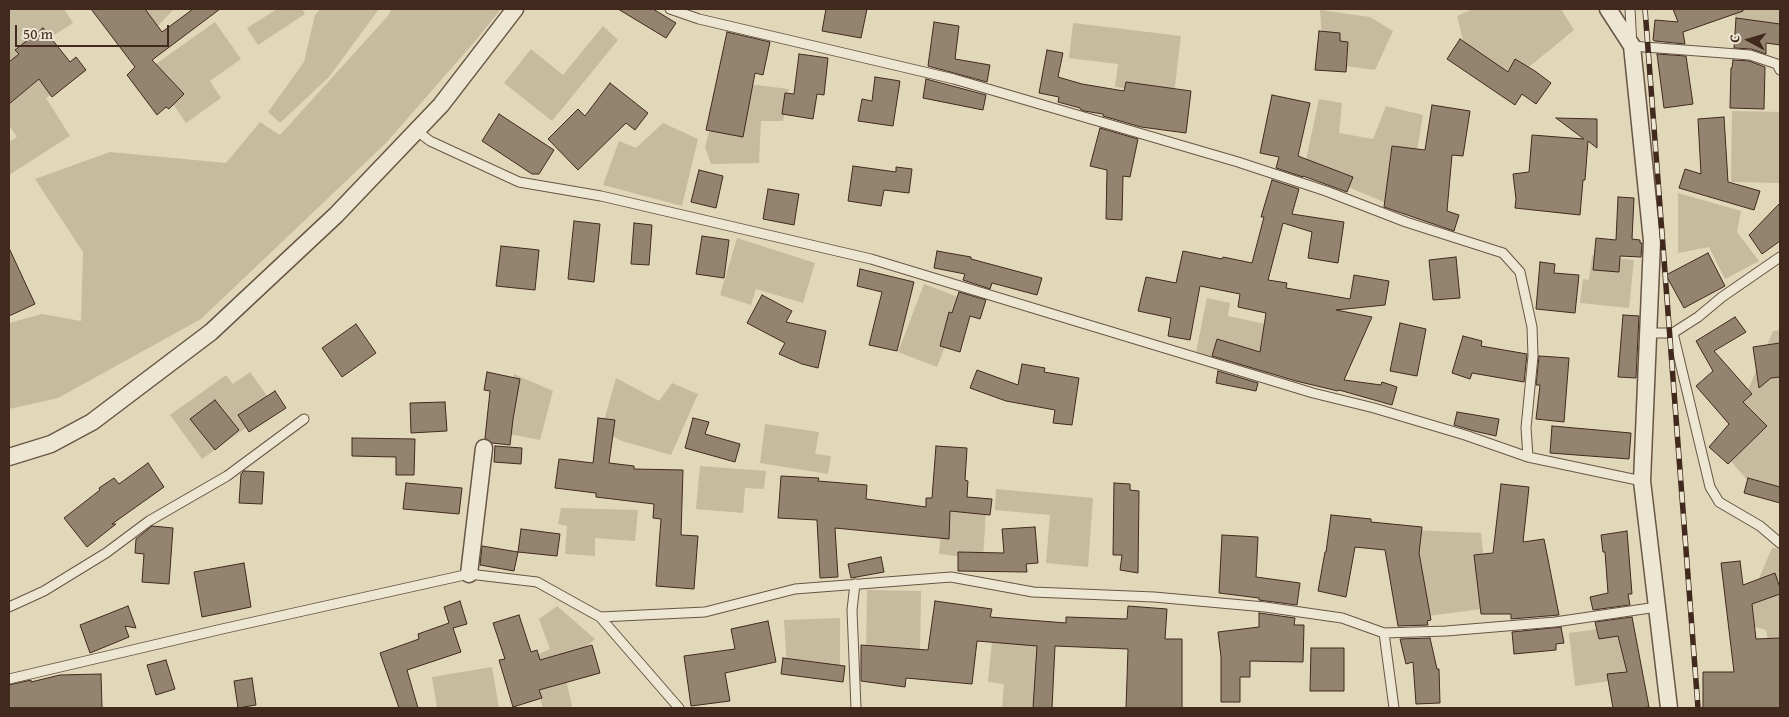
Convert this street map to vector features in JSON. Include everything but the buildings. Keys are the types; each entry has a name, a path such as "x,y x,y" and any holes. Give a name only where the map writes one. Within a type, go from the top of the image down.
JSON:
{"street":[{"path":"9,457 51,444 92,422 210,332 336,215 417,131 441,105 515,9"},
{"path":"1608,9 1632,46 1652,241 1642,482 1669,708"},
{"path":"469,574 484,448"}],"lane":[{"path":"670,9 699,19 954,79 1184,146 1326,191 1406,222 1504,253 1520,272 1532,326 1533,356 1526,428 1528,457"},
{"path":"1630,9 1632,46 1750,54 1777,64 1780,70"},
{"path":"417,131 430,141 519,182 601,196 872,259 1312,393 1374,408 1447,430 1528,457 1642,482"},
{"path":"1648,333 1673,333 1698,317 1722,296 1780,257"},
{"path":"1673,333 1710,487 1719,502 1760,526 1780,543"},
{"path":"9,607 44,591 106,553 149,521 227,476 304,418"},
{"path":"9,679 469,574 537,582 600,617 679,708"},
{"path":"600,617 705,612 795,589 951,577 1033,592 1154,597 1265,606 1342,618 1384,633 1446,632 1555,622 1657,608"},
{"path":"856,584 852,610 856,708"},
{"path":"1384,633 1394,708"}],"shaded area":[{"path":"9,9 64,9 73,23 29,51 55,92 46,98 70,136 9,175 9,142 17,137 9,125"},
{"path":"101,9 174,9 154,30 110,15"},
{"path":"277,9 302,9 305,14 258,45 247,28"},
{"path":"320,9 379,9 329,77 280,123 268,112 304,62 315,15"},
{"path":"392,9 501,9 386,143 201,319 58,398 9,409 9,323 42,314 81,321 83,252 35,179 110,152 226,163 260,122 280,135 387,17"},
{"path":"1473,9 1561,9 1574,30 1513,80 1469,64 1457,16"},
{"path":"1731,9 1780,9 1780,37 1746,34"},
{"path":"1320,10 1370,17 1393,31 1375,70 1324,63"},
{"path":"215,22 241,59 210,81 221,98 186,123 149,69"},
{"path":"1073,23 1181,36 1174,94 1115,87 1118,64 1069,58"},
{"path":"603,26 618,40 552,121 504,83 531,49 563,75"},
{"path":"723,81 789,89 783,121 761,121 759,163 711,164 705,147"},
{"path":"1319,99 1342,103 1339,133 1373,139 1386,106 1423,115 1408,204 1389,204 1304,169"},
{"path":"1732,111 1780,112 1780,183 1731,182"},
{"path":"663,123 698,139 682,206 603,185 619,141 636,148"},
{"path":"1678,193 1741,211 1737,232 1759,261 1725,279 1709,247 1678,253"},
{"path":"737,238 815,263 803,303 756,289 751,305 720,295"},
{"path":"1592,255 1634,260 1629,308 1580,303 1583,279 1589,280"},
{"path":"924,284 963,299 937,367 898,352"},
{"path":"1207,298 1230,303 1228,316 1275,326 1267,377 1196,352"},
{"path":"1780,330 1780,502 1755,489 1722,451 1773,331"},
{"path":"250,372 275,407 202,459 170,415 226,375 233,384"},
{"path":"514,374 553,391 540,440 504,433"},
{"path":"616,378 659,401 672,383 698,394 671,455 622,441 601,431"},
{"path":"765,424 819,432 815,454 831,456 828,474 760,463"},
{"path":"700,466 766,471 764,489 745,488 743,513 696,509"},
{"path":"996,489 1093,498 1088,567 1046,563 1050,515 995,510"},
{"path":"944,506 986,510 983,559 939,554"},
{"path":"561,508 638,510 635,541 595,538 595,556 565,554 567,526 558,524"},
{"path":"1411,530 1481,533 1489,608 1413,618"},
{"path":"1772,548 1780,548 1780,708 1768,708 1775,677 1766,630 1740,623"},
{"path":"867,590 921,591 920,653 866,652"},
{"path":"557,606 595,639 563,666 572,706 567,708 543,708 528,659 550,649 539,619"},
{"path":"840,618 840,674 787,667 784,620"},
{"path":"1627,625 1638,691 1610,681 1575,686 1569,633"},
{"path":"992,641 1046,646 1040,708 1002,708 1004,684 988,682"},
{"path":"492,667 499,708 437,708 432,677"}],"railway":[{"path":"1645,9 1698,708"}]}
